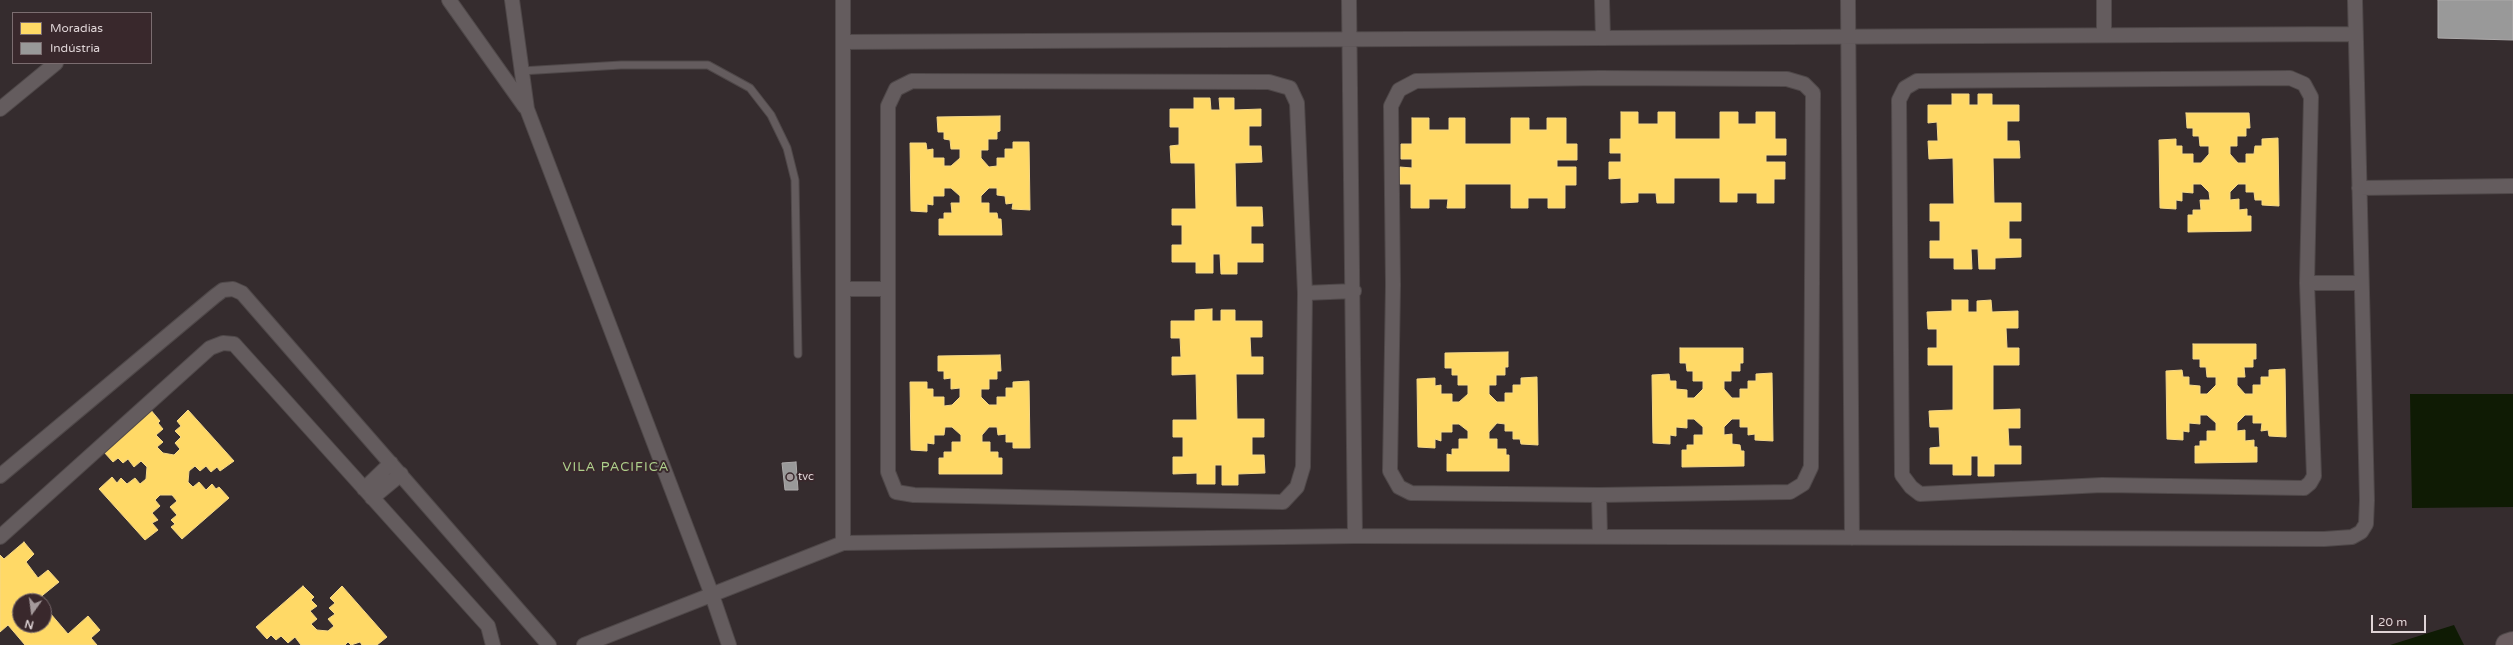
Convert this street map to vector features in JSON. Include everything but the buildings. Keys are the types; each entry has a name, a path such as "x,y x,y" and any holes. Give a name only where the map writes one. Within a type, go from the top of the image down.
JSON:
{"main road":[{"path":"2507,645 2513,643"}],"street":[{"path":"449,0 526,109 712,595 729,645"},
{"path":"512,0 526,109"},
{"path":"843,0 843,543"},
{"path":"1349,0 1354,291 1355,536"},
{"path":"1602,0 1603,38"},
{"path":"1848,0 1852,538"},
{"path":"2104,0 2104,35"},
{"path":"584,645 843,543 1355,536 2338,539 2352,537 2361,532 2366,524 2367,500 2355,0"},
{"path":"843,42 2355,34"},
{"path":"0,109 55,64"},
{"path":"1598,78 1787,79 1804,84 1813,93 1813,100 1811,467 1803,484 1790,492 1599,494 1411,494 1399,487 1390,471 1393,285 1391,106 1399,90 1416,81 1598,78"},
{"path":"2290,78 2304,84 2311,97 2307,283 2314,476 2310,483 2304,488 2102,485 1920,494 1910,487 1902,474 1899,100 1905,88 1917,81 2290,78"},
{"path":"912,82 1261,82 1290,88 1297,103 1305,293 1303,466 1297,487 1283,502 914,495 896,492 888,472 888,289 888,106 896,88 912,82"},
{"path":"2359,188 2513,186"},
{"path":"2307,283 2362,283"},
{"path":"0,476 215,296 223,290 233,289 242,293 549,645"},
{"path":"844,289 888,289"},
{"path":"1305,293 1354,291"},
{"path":"0,536 210,348 222,343 234,344 245,354 368,494 488,626 493,645"},
{"path":"368,494 396,469"},
{"path":"1599,494 1600,536"}],"lane":[{"path":"522,70 621,65 708,65 750,88 771,115 787,148 795,180 798,354"}],"shaded area":[{"path":"2410,394 2513,394 2513,507 2412,508"},
{"path":"2454,625 2464,645 2390,645"}],"place":[{"name":"tvc","path":"790,477"}],"district":[{"name":"VILA PACIFICA","path":"616,468"}]}
